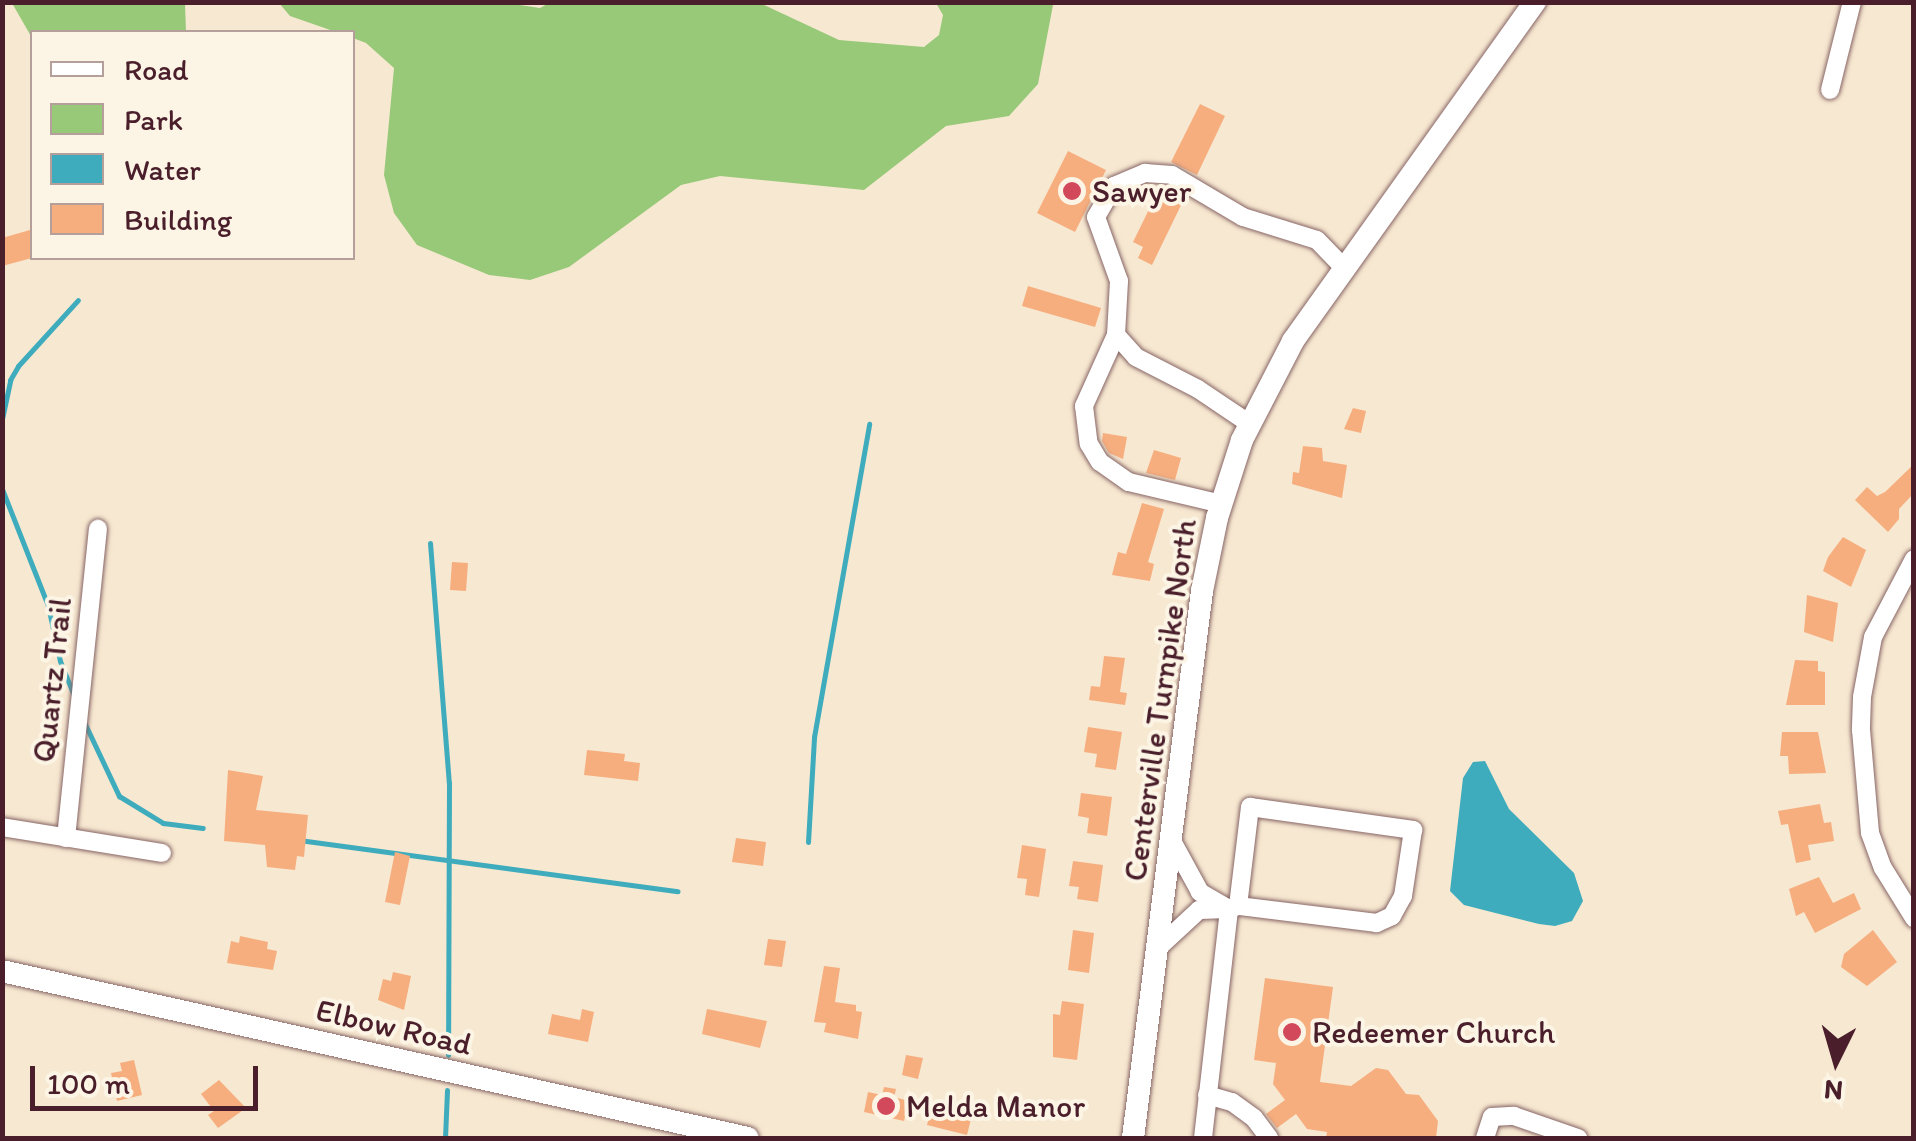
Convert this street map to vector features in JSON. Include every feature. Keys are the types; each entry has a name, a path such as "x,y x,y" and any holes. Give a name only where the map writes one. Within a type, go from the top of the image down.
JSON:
{"main road":[{"name":"Centerville Turnpike North","path":"1132,1138 1202,592 1221,504 1250,424 1293,341 1342,267 1535,2"},
{"name":"Elbow Road","path":"10,974 748,1138"}],"street":[{"path":"1830,90 1852,2"},
{"path":"1221,504 1129,482 1100,462 1089,444 1084,406 1116,335 1119,281 1096,218 1114,186 1144,173 1172,175 1243,217 1317,240 1342,267"},
{"path":"1116,335 1136,357 1198,389 1250,424"},
{"name":"Quartz Trail","path":"66,838 98,529"},
{"path":"1914,559 1873,638 1862,697 1862,763 1870,834 1883,868 1914,918"},
{"path":"1158,948 1199,910 1234,908 1377,924 1392,916 1403,896 1413,830 1250,807 1234,908 1207,1095 1203,1138"},
{"path":"2,827 162,853"},
{"path":"1171,839 1200,892 1234,908"},
{"path":"1207,1095 1232,1102 1254,1118 1269,1138"},
{"path":"1485,1138 1492,1118 1514,1116 1578,1138"}],"green space":[{"path":"499,2 540,8 551,2 760,3 839,40 924,47 939,35 943,15 936,3 1060,3 1053,5 1038,84 1009,116 946,126 864,190 720,176 681,185 569,267 530,280 489,275 417,245 394,213 384,175 394,68 366,43 355,39 355,30 330,30 290,16 279,3"},
{"path":"12,3 185,3 186,30 30,30 30,34"}],"water":[{"path":"1485,761 1509,809 1574,873 1583,901 1572,921 1555,926 1539,924 1464,905 1450,891 1463,778 1473,762"}],"building":[{"path":"1200,104 1225,116 1197,175 1171,162"},
{"name":"Sawyer","path":"1068,151 1106,170 1075,232 1037,213"},
{"path":"1160,187 1185,197 1152,265 1138,258 1143,247 1133,242"},
{"path":"30,230 30,259 2,266 2,238"},
{"path":"1028,286 1101,308 1095,327 1022,306"},
{"path":"1353,408 1366,411 1361,433 1344,429"},
{"path":"1103,433 1127,437 1123,459 1109,453 1102,441"},
{"path":"1303,446 1322,448 1323,461 1347,465 1342,498 1292,484 1293,472 1299,473"},
{"path":"1154,450 1181,458 1175,480 1146,473"},
{"path":"1914,464 1914,493 1899,509 1899,519 1888,532 1855,500 1867,487 1877,496 1885,492"},
{"path":"1142,503 1164,509 1148,562 1154,564 1150,581 1112,575 1118,552 1126,554"},
{"path":"1843,537 1866,550 1851,587 1823,571"},
{"path":"452,562 468,563 466,591 450,590"},
{"path":"1807,595 1838,603 1833,642 1804,632"},
{"path":"1104,656 1125,658 1120,692 1127,693 1125,705 1089,700 1091,686 1100,687"},
{"path":"1795,660 1818,661 1818,671 1825,672 1825,705 1786,705"},
{"path":"1088,727 1122,732 1116,770 1095,767 1097,754 1084,752"},
{"path":"1782,732 1818,732 1826,773 1789,774 1788,756 1780,756"},
{"path":"587,750 625,754 624,761 640,763 638,781 584,775"},
{"path":"228,770 263,776 256,810 308,815 304,857 297,856 295,870 267,867 265,845 224,841"},
{"path":"1081,793 1112,797 1107,836 1087,833 1089,818 1078,816"},
{"path":"1820,804 1824,823 1831,822 1834,841 1808,845 1811,860 1796,863 1788,824 1781,825 1778,811"},
{"path":"736,838 766,842 763,866 732,862"},
{"path":"1022,845 1046,849 1039,897 1025,895 1027,879 1017,878"},
{"path":"395,852 410,856 400,905 385,902"},
{"path":"1073,861 1103,865 1098,902 1077,899 1079,887 1069,886"},
{"path":"1819,877 1833,903 1854,893 1861,909 1815,933 1804,912 1796,916 1789,889"},
{"path":"1073,930 1094,933 1089,973 1068,970"},
{"path":"1873,930 1897,962 1867,986 1841,967 1844,954"},
{"path":"240,936 268,942 267,949 277,951 273,970 227,963 231,941 239,943"},
{"path":"768,939 786,941 782,967 764,965"},
{"path":"824,966 840,968 835,1002 856,1005 856,1011 862,1012 858,1039 824,1032 826,1023 814,1022"},
{"path":"393,972 411,976 404,1010 378,1000 383,979 391,981"},
{"name":"Redeemer Church","path":"1265,978 1333,987 1320,1082 1351,1086 1376,1068 1388,1070 1406,1094 1419,1095 1438,1121 1436,1138 1326,1138 1327,1132 1307,1129 1296,1114 1277,1128 1266,1114 1285,1100 1273,1084 1276,1063 1254,1060"},
{"path":"1062,1001 1084,1004 1077,1060 1053,1057 1053,1014 1060,1015"},
{"path":"582,1009 594,1012 588,1042 548,1034 552,1014 580,1020"},
{"path":"707,1009 767,1021 760,1048 702,1034"},
{"path":"906,1055 923,1058 918,1079 902,1075"},
{"path":"134,1060 142,1095 117,1101 111,1073 122,1071 120,1063"},
{"path":"219,1080 246,1108 218,1128 208,1115 214,1111 201,1094"},
{"name":"Melda Manor","path":"884,1087 896,1089 894,1097 909,1101 904,1121 864,1112 868,1092 882,1095"},
{"path":"932,1106 972,1115 967,1135 927,1125"}],"waterway":[{"path":"2,419 10,380 18,366 78,300"},
{"path":"808,842 814,737 869,424"},
{"path":"2,489 48,606 60,661 75,698"},
{"path":"430,543 449,783 448,1055"},
{"path":"85,724 119,796 163,823 203,828"},
{"path":"299,840 678,891"},
{"path":"445,1138 447,1090"}],"place":[{"name":"Sawyer","path":"1072,191"},
{"name":"Redeemer Church","path":"1292,1032"},
{"name":"Melda Manor","path":"886,1106"}]}
